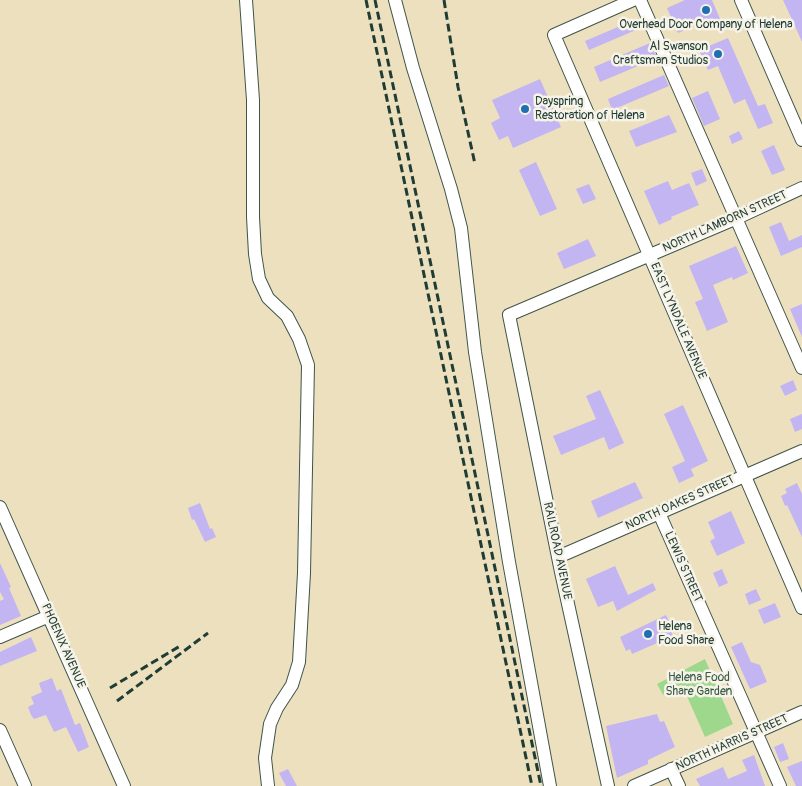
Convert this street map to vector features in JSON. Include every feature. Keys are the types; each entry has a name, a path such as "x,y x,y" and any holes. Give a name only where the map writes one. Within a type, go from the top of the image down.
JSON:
{"street":[{"path":"246,0 252,100 253,217 255,254 259,279 268,298 287,316 299,339 308,365 304,573 299,662 292,686 277,708 270,724 265,758 268,786"},
{"path":"395,0 416,77 451,188 461,228 478,371 509,562 550,786"},
{"name":"EAST LYNDALE AVENUE","path":"633,0 554,35 802,608"},
{"path":"640,0 802,368"},
{"path":"742,0 802,140"},
{"name":"NORTH LAMBORN STREET","path":"509,315 737,218 802,188"},
{"name":"RAILROAD AVENUE","path":"509,315 558,557 608,786"},
{"name":"NORTH OAKES STREET","path":"558,557 802,451"},
{"name":"PHOENIX AVENUE","path":"0,507 124,786"},
{"name":"LEWIS STREET","path":"659,513 780,786"},
{"path":"0,637 50,616"},
{"name":"NORTH HARRIS STREET","path":"634,786 802,712"},
{"path":"0,730 25,786"},
{"path":"671,770 679,786"}],"green space":[{"name":"Helena Food Share Garden","path":"705,659 733,724 705,737 682,685 663,695 657,684"}],"building":[{"path":"685,0 712,0 721,21 703,28 701,23 678,33 667,8"},
{"path":"783,0 802,0 802,42 795,26"},
{"path":"639,18 643,27 589,50 585,41"},
{"path":"728,38 758,106 765,104 773,123 758,129 745,99 734,104 718,66 708,70 699,50"},
{"path":"650,43 657,58 600,82 594,67"},
{"path":"664,75 669,86 612,110 608,99"},
{"name":"Dayspring Restoration of Helena","path":"540,79 561,127 513,148 508,136 499,140 491,123 500,118 492,100"},
{"path":"708,91 720,119 704,126 692,98"},
{"path":"669,115 677,132 636,147 629,131"},
{"path":"739,131 743,139 732,144 729,136"},
{"path":"774,145 785,170 772,175 761,151"},
{"path":"536,162 557,209 540,216 519,170"},
{"path":"702,169 707,181 696,186 691,173"},
{"path":"668,181 672,190 689,183 699,205 671,217 672,219 659,225 644,191"},
{"path":"589,184 596,199 583,204 576,189"},
{"path":"781,222 789,241 802,235 802,247 781,256 769,227"},
{"path":"588,239 596,256 564,269 557,253"},
{"path":"736,246 748,273 733,280 732,277 713,285 728,322 707,331 695,302 703,299 689,266"},
{"path":"802,304 802,337 790,309"},
{"path":"793,380 797,390 785,396 780,386"},
{"path":"600,390 624,443 609,450 604,437 561,455 553,436 596,419 586,396"},
{"path":"683,405 708,461 691,469 694,476 679,483 672,467 685,461 664,414"},
{"path":"802,414 802,429 795,432 790,419"},
{"path":"635,482 643,498 598,518 591,501"},
{"path":"797,483 802,494 802,537 781,496 787,493 785,489"},
{"path":"200,503 210,529 212,528 216,537 205,542 194,519 192,520 188,508"},
{"path":"731,511 745,543 717,556 710,541 715,538 708,522"},
{"path":"0,563 21,616 0,625 0,601 4,599 0,592"},
{"path":"615,566 628,595 653,583 656,590 617,611 613,601 598,607 586,579"},
{"path":"722,569 728,583 719,587 713,573"},
{"path":"756,589 761,600 749,605 745,594"},
{"path":"775,603 781,617 764,624 758,610"},
{"name":"Helena Food Share","path":"666,615 671,625 669,626 673,636 632,654 630,649 626,651 620,637"},
{"path":"31,637 37,651 0,666 0,652"},
{"path":"742,642 751,662 760,665 767,682 750,689 731,647"},
{"path":"52,678 57,691 61,689 75,725 80,723 89,747 78,752 66,727 54,732 46,715 34,719 28,707 34,704 31,697 42,692 39,683"},
{"path":"657,714 660,722 664,721 675,747 648,760 648,764 617,778 606,726"},
{"path":"783,743 789,759 780,762 774,747"},
{"path":"754,755 765,786 700,786 696,779 723,767 728,779 747,771 742,760"},
{"path":"802,761 802,786 796,786 787,767"},
{"path":"288,769 297,786 286,786 279,773"}],"railway":[{"path":"366,0 532,786"},
{"path":"375,0 541,786"},
{"path":"444,0 458,87 475,164"},
{"path":"117,701 208,633"},
{"path":"110,688 180,646"}],"place":[{"name":"Overhead Door Company of Helena","path":"706,10"},
{"name":"Al Swanson Craftsman Studios","path":"718,54"},
{"name":"Dayspring Restoration of Helena","path":"525,109"},
{"name":"Helena Food Share","path":"648,634"}]}
